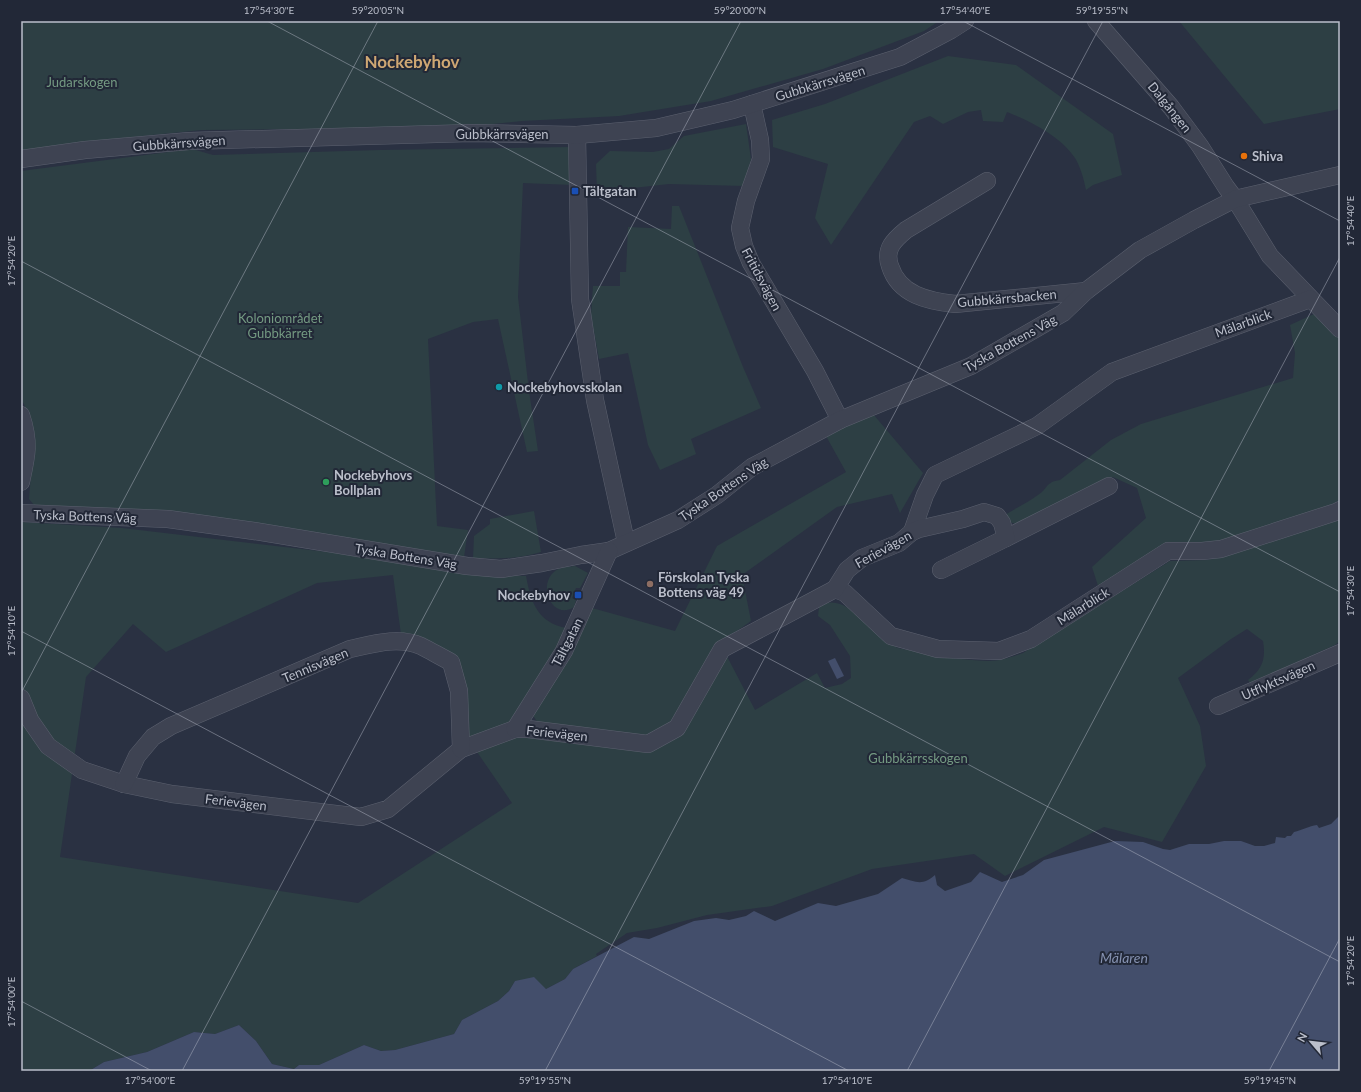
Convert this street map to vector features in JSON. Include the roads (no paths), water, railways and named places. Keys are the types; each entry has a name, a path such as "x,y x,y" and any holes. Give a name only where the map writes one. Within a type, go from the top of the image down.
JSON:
{"street":[{"name":"Gubbkärrsvägen","path":"21,159 85,150 188,141 471,132 577,135 656,128 733,110 900,57 951,30 964,21"},
{"name":"Dalgången","path":"1096,21 1171,108 1200,146 1235,200"},
{"name":"Fritidsvägen","path":"752,104 760,140 761,159 746,202 740,228 744,246 751,264 815,371 840,420"},
{"path":"577,135 580,299 595,400 626,542"},
{"name":"Tyska Bottens Väg","path":"21,513 168,519 254,531 467,566 501,569 609,551 626,542 678,520 717,495 752,467 840,420 971,366 1063,314 1086,291 1140,250 1194,220 1235,200 1340,175"},
{"name":"Gubbkärrsbacken","path":"987,181 906,230 894,240 887,259 893,276 901,286 912,294 934,302 955,304 1086,291"},
{"path":"1235,200 1270,256 1340,329"},
{"name":"Mälarblick","path":"912,532 925,495 936,475 1037,426 1112,372 1310,299"},
{"path":"21,415 27,431 27,456 21,482"},
{"path":"941,570 1109,486"},
{"name":"Mälarblick","path":"835,589 845,593 891,636 938,649 999,651 1031,639 1168,551 1202,551 1221,549 1340,510"},
{"name":"Ferievägen","path":"21,698 30,720 48,746 82,770 124,784 172,794 361,817 388,808 461,749 516,729 528,729 648,744 677,728 722,649 835,589 847,570 862,558 899,543 912,532 919,529 963,519 984,512 997,516 1002,523 1006,538"},
{"name":"Tältgatan","path":"516,729 564,651 609,551"},
{"name":"Tennisvägen","path":"124,784 136,756 153,737 171,726 350,649 380,642 396,641 420,646 451,662 459,691 461,749"},
{"name":"Utflyktsvägen","path":"1218,706 1339,652"}],"water":[{"path":"835,658 844,676 837,679 828,661"},
{"name":"Mälaren","path":"1340,815 1340,1071 89,1071 104,1062 147,1052 194,1032 215,1034 239,1025 256,1041 272,1064 294,1069 299,1065 319,1065 364,1045 381,1051 395,1050 454,1034 462,1020 498,1001 509,991 515,981 534,977 546,989 565,979 573,969 634,937 649,939 694,921 716,918 729,920 746,916 754,911 775,921 818,903 836,906 878,894 902,878 915,882 923,882 935,875 937,885 945,891 971,882 980,872 1002,882 1023,875 1044,860 1115,841 1143,842 1170,850 1189,844 1209,844 1224,841 1241,841 1255,846 1264,846 1275,843 1276,837 1285,838 1287,836 1291,836 1294,832 1311,826 1317,825 1319,828 1331,824"}],"place":[{"name":"Shiva","path":"1244,156"},
{"name":"Tältgatan","path":"575,191"},
{"name":"Nockebyhovsskolan","path":"499,387"},
{"name":"Nockebyhovs Bollplan","path":"326,482"},
{"name":"Förskolan Tyska Bottens väg 49","path":"650,584"},
{"name":"Nockebyhov","path":"578,595"}],"district":[{"name":"Nockebyhov","path":"412,61"}],"park label":[{"name":"Judarskogen","path":"82,82"},
{"name":"Koloniområdet Gubbkärret","path":"280,326"},
{"name":"Gubbkärrsskogen","path":"918,758"}]}
